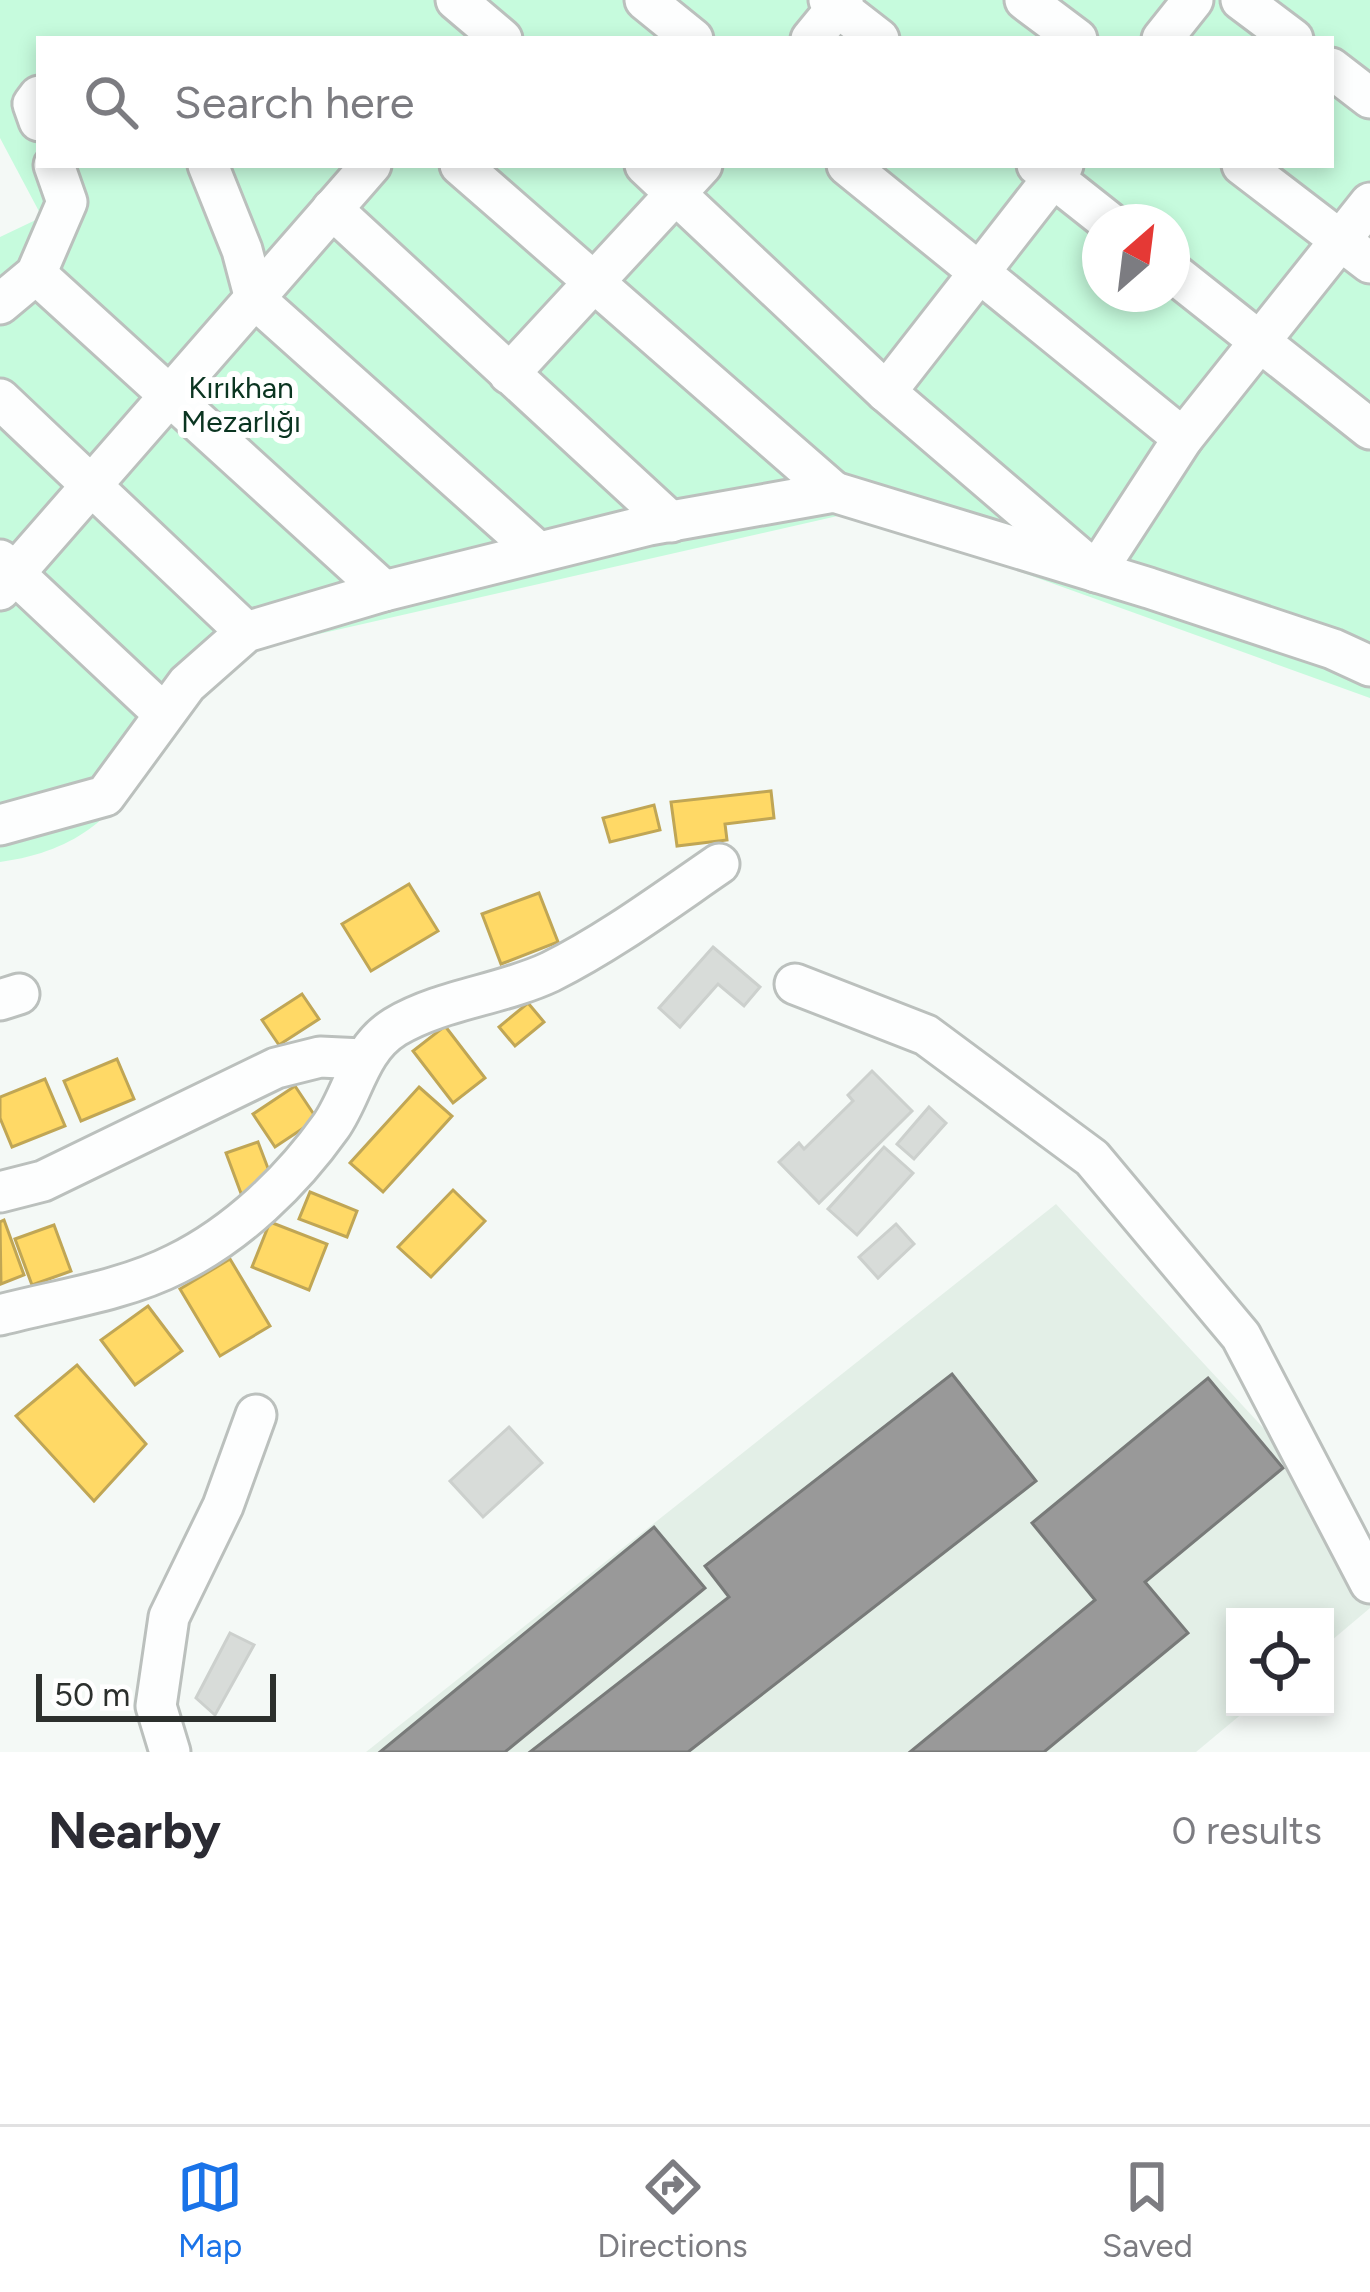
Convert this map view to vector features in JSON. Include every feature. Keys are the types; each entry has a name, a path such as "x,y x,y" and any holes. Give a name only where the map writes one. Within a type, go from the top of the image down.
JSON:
{"street":[{"path":"455,0 495,26"},
{"path":"645,0 689,36"},
{"path":"1025,0 1073,36"},
{"path":"1164,36 1193,0"},
{"path":"1241,0 1289,36"},
{"path":"814,36 836,2 875,36"},
{"path":"1334,70 1370,98"},
{"path":"0,304 36,274 68,202 56,168"},
{"path":"209,168 242,250 255,299 538,552"},
{"path":"164,714 5,575 93,487 368,168"},
{"path":"463,168 834,492 1096,572 1333,649 1370,666"},
{"path":"655,168 690,179 886,392 1096,572"},
{"path":"852,168 1183,439"},
{"path":"1246,168 1355,252"},
{"path":"886,392 1051,169 1089,204"},
{"path":"509,374 690,179"},
{"path":"1096,572 1183,439 1260,341 1355,252 1370,203"},
{"path":"332,209 671,522"},
{"path":"36,274 384,591"},
{"path":"1190,286 1370,429"},
{"path":"0,399 246,632"},
{"path":"0,825 104,796 187,684 246,632 538,552 834,492"},
{"path":"0,1315 173,1266 224,1236 290,1177 334,1122 363,1059 394,1028 548,973 632,924 719,863"},
{"path":"795,984 926,1035 1092,1158 1241,1336 1370,1583"},
{"path":"0,1192 43,1181 276,1068 320,1057 363,1059"},
{"path":"170,1752 156,1706 169,1618 223,1506 256,1415"}],"shaded area":[{"path":"1056,1204 1370,1543 1370,1608 1334,1638 1334,1608 1226,1608 1226,1716 1239,1716 1196,1752 366,1752"}],"green space":[{"name":"Kırıkhan Mezarlığı","path":"0,0 1370,0 1370,698 855,512 249,650 204,687 139,778 98,823 40,853 0,862 0,237 42,217 0,138"}],"building: Homes":[{"path":"771,791 774,818 725,824 727,840 677,846 671,802"},
{"path":"654,805 660,830 610,842 603,818"},
{"path":"409,884 438,931 371,971 342,924"},
{"path":"539,893 558,942 501,964 482,914"},
{"path":"302,994 319,1019 279,1045 262,1020"},
{"path":"528,1003 544,1022 515,1046 499,1027"},
{"path":"445,1026 485,1078 453,1103 413,1051"},
{"path":"117,1059 134,1099 81,1121 64,1081"},
{"path":"45,1079 65,1126 12,1147 0,1118 0,1097"},
{"path":"295,1086 317,1119 275,1147 253,1114"},
{"path":"419,1087 452,1116 383,1192 350,1163"},
{"path":"258,1142 274,1184 242,1196 226,1153"},
{"path":"453,1190 485,1221 431,1277 398,1247"},
{"path":"310,1192 357,1211 347,1237 299,1219"},
{"path":"4,1220 24,1275 1,1284 0,1222"},
{"path":"270,1222 327,1244 309,1290 252,1267"},
{"path":"54,1225 71,1271 32,1285 15,1239"},
{"path":"230,1259 270,1326 220,1356 180,1289"},
{"path":"148,1306 182,1351 135,1385 101,1340"},
{"path":"77,1365 146,1444 94,1501 16,1416"}],"building: Industry":[{"path":"952,1374 1036,1481 688,1752 530,1752 729,1597 705,1566"},
{"path":"1208,1378 1283,1468 1145,1582 1188,1633 1044,1752 910,1752 1095,1600 1032,1523"},
{"path":"654,1527 705,1588 505,1752 380,1752"}],"building: Other":[{"path":"713,947 760,987 744,1006 718,984 680,1027 659,1008"},
{"path":"872,1071 912,1111 819,1203 779,1162 799,1143 804,1149 853,1101 848,1095"},
{"path":"929,1107 946,1123 914,1159 897,1144"},
{"path":"884,1147 913,1173 857,1235 828,1209"},
{"path":"896,1224 914,1244 878,1278 859,1257"},
{"path":"509,1427 542,1463 483,1517 450,1481"},
{"path":"230,1633 254,1645 215,1715 196,1698"}]}
